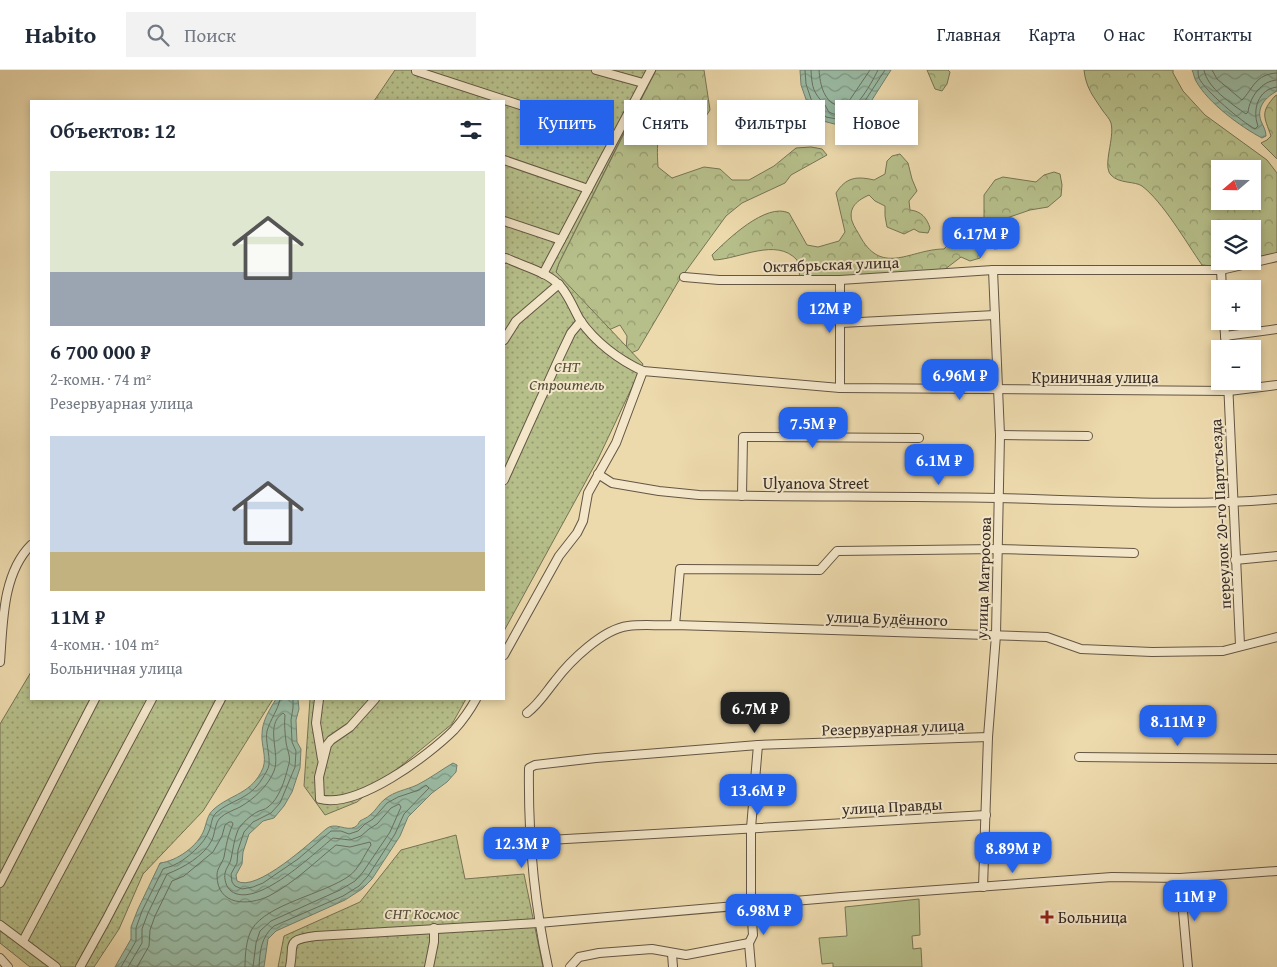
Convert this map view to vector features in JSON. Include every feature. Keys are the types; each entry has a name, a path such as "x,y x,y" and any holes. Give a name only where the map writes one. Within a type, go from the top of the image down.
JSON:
{"street":[{"path":"596,70 643,82"},
{"path":"543,274 651,70"},
{"path":"416,71 505,100"},
{"path":"505,100 615,136"},
{"path":"505,160 588,189"},
{"path":"505,221 561,240"},
{"name":"Октябрьская улица","path":"1261,261 1277,257"},
{"path":"505,259 543,274 559,284 581,321 602,344 632,366 643,371 625,424 616,444 588,493 583,520 577,533 559,556 505,653"},
{"name":"Октябрьская улица","path":"684,277 711,280 840,280 993,270 1211,270"},
{"name":"улица Матросова","path":"984,887 988,737 996,635 1000,435 993,270"},
{"path":"1221,270 1222,280"},
{"path":"840,280 840,388"},
{"path":"505,338 516,321 536,301 559,284"},
{"path":"841,323 994,315"},
{"path":"505,478 571,333 581,321"},
{"path":"1225,336 1277,329"},
{"path":"1225,330 1225,340"},
{"name":"Криничная улица","path":"643,371 840,388 1229,391 1277,385"},
{"name":"переулок 20-го Партсъезда","path":"1229,391 1240,645"},
{"path":"1000,435 1088,436"},
{"path":"742,496 743,437 919,438"},
{"name":"Ulyanova Street","path":"598,474 612,483 659,491 699,495 1233,503 1277,499"},
{"path":"0,662 7,594 18,562 30,546"},
{"path":"675,626 680,569 820,570 837,551 998,549 1134,553"},
{"path":"1235,560 1277,556"},
{"name":"улица Будённого","path":"527,713 536,706 575,658 613,629 628,626 1047,637 1082,649 1152,652 1223,651 1240,645 1277,637"},
{"path":"0,882 95,700"},
{"path":"23,941 151,700"},
{"path":"80,967 220,700"},
{"path":"319,700 316,723 322,758"},
{"path":"374,700 350,727 327,745 322,758 319,777 320,799 337,801 359,795 389,779 439,744 455,729 475,700"},
{"name":"Резервуарная улица","path":"530,841 529,768 548,762 758,745 988,737"},
{"path":"752,967 749,943 753,935 751,828 758,745"},
{"path":"1079,758 1277,760"},
{"name":"улица Правды","path":"530,841 986,815"},
{"path":"530,841 538,923 548,967"},
{"path":"290,967 292,960 290,948 294,943 303,938 434,928 538,923 1112,878 1180,878 1277,871"},
{"path":"1180,878 1188,967"},
{"path":"0,925 56,967"},
{"path":"429,967 434,942 434,928"},
{"path":"570,967 579,957 599,953 652,949 686,955 749,943"},
{"path":"672,954 673,967"},
{"path":"0,958 8,967"}],"green space":[{"name":"СНТ Строитель","path":"395,70 655,70 640,100 624,100 624,132 556,272 643,364 598,459 505,629 505,100 375,100"},
{"path":"656,70 704,70 710,110 707,114 707,100 641,100"},
{"path":"927,70 948,70 950,72 947,84 942,91 935,89"},
{"path":"1084,70 1173,70 1183,91 1205,115 1267,160 1277,173 1277,253 1261,256 1261,220 1211,220 1211,266 1202,265 1182,234 1150,193 1139,184 1118,180 1111,175 1108,159 1111,123 1090,92"},
{"path":"1277,95 1277,159 1261,143 1271,136 1265,119 1265,111"},
{"path":"624,134 624,145 658,145 658,167 672,178 704,167 720,169 732,180 749,180 774,166 796,148 811,147 822,149 827,155 791,175 785,183 742,203 726,216 678,282 638,350 631,353 626,351 627,336 620,325 599,331 556,272"},
{"path":"900,154 908,163 917,191 909,201 910,210 917,212 927,221 930,228 928,233 919,232 914,229 904,234 887,227 885,206 875,201 869,195 861,199 851,212 852,221 861,238 879,256 898,258 944,249 959,233 972,235 983,251 980,258 970,261 961,257 936,276 800,277 797,260 788,253 779,250 757,251 714,260 712,255 737,232 758,218 780,211 789,213 807,245 818,247 839,241 845,232 836,193 844,184 852,179 874,180 885,174 887,161 892,156"},
{"path":"1054,172 1060,174 1061,196 1048,207 1030,210 1001,220 998,230 1004,248 994,249 984,232 984,195 995,180 1003,177 1036,182 1044,175"},
{"path":"30,674 30,700 272,700 203,811 143,874 119,929 94,967 30,967 0,943 0,724"},
{"path":"310,700 465,700 452,724 357,802 325,815 304,786"},
{"name":"СНТ Космос","path":"456,835 465,879 524,874 543,967 278,967 284,936 360,902 401,850"},
{"path":"919,899 920,935 912,936 913,949 921,948 922,967 833,967 833,963 822,964 819,938 847,936 845,907"}],"water":[{"path":"800,70 891,70 872,100 835,100 835,124 825,122 825,100 806,100 801,85"},
{"path":"1192,70 1277,70 1277,91 1266,99 1260,111 1266,136 1262,138 1235,121 1208,98 1195,80"},
{"path":"275,700 298,700 299,709 296,720 297,742 301,749 300,768 292,792 284,806 274,818 263,821 249,834 243,852 242,864 236,875 237,881 246,883 270,873 329,827 355,827 389,796 417,785 453,763 457,765 456,772 408,817 400,836 372,879 362,889 345,900 276,931 268,939 264,967 115,967 131,939 131,927 160,863 180,856 192,847 201,836 212,811 241,793 258,777 264,764 262,729"}],"place":[{"name":"Больница","path":"1047,917"}]}
